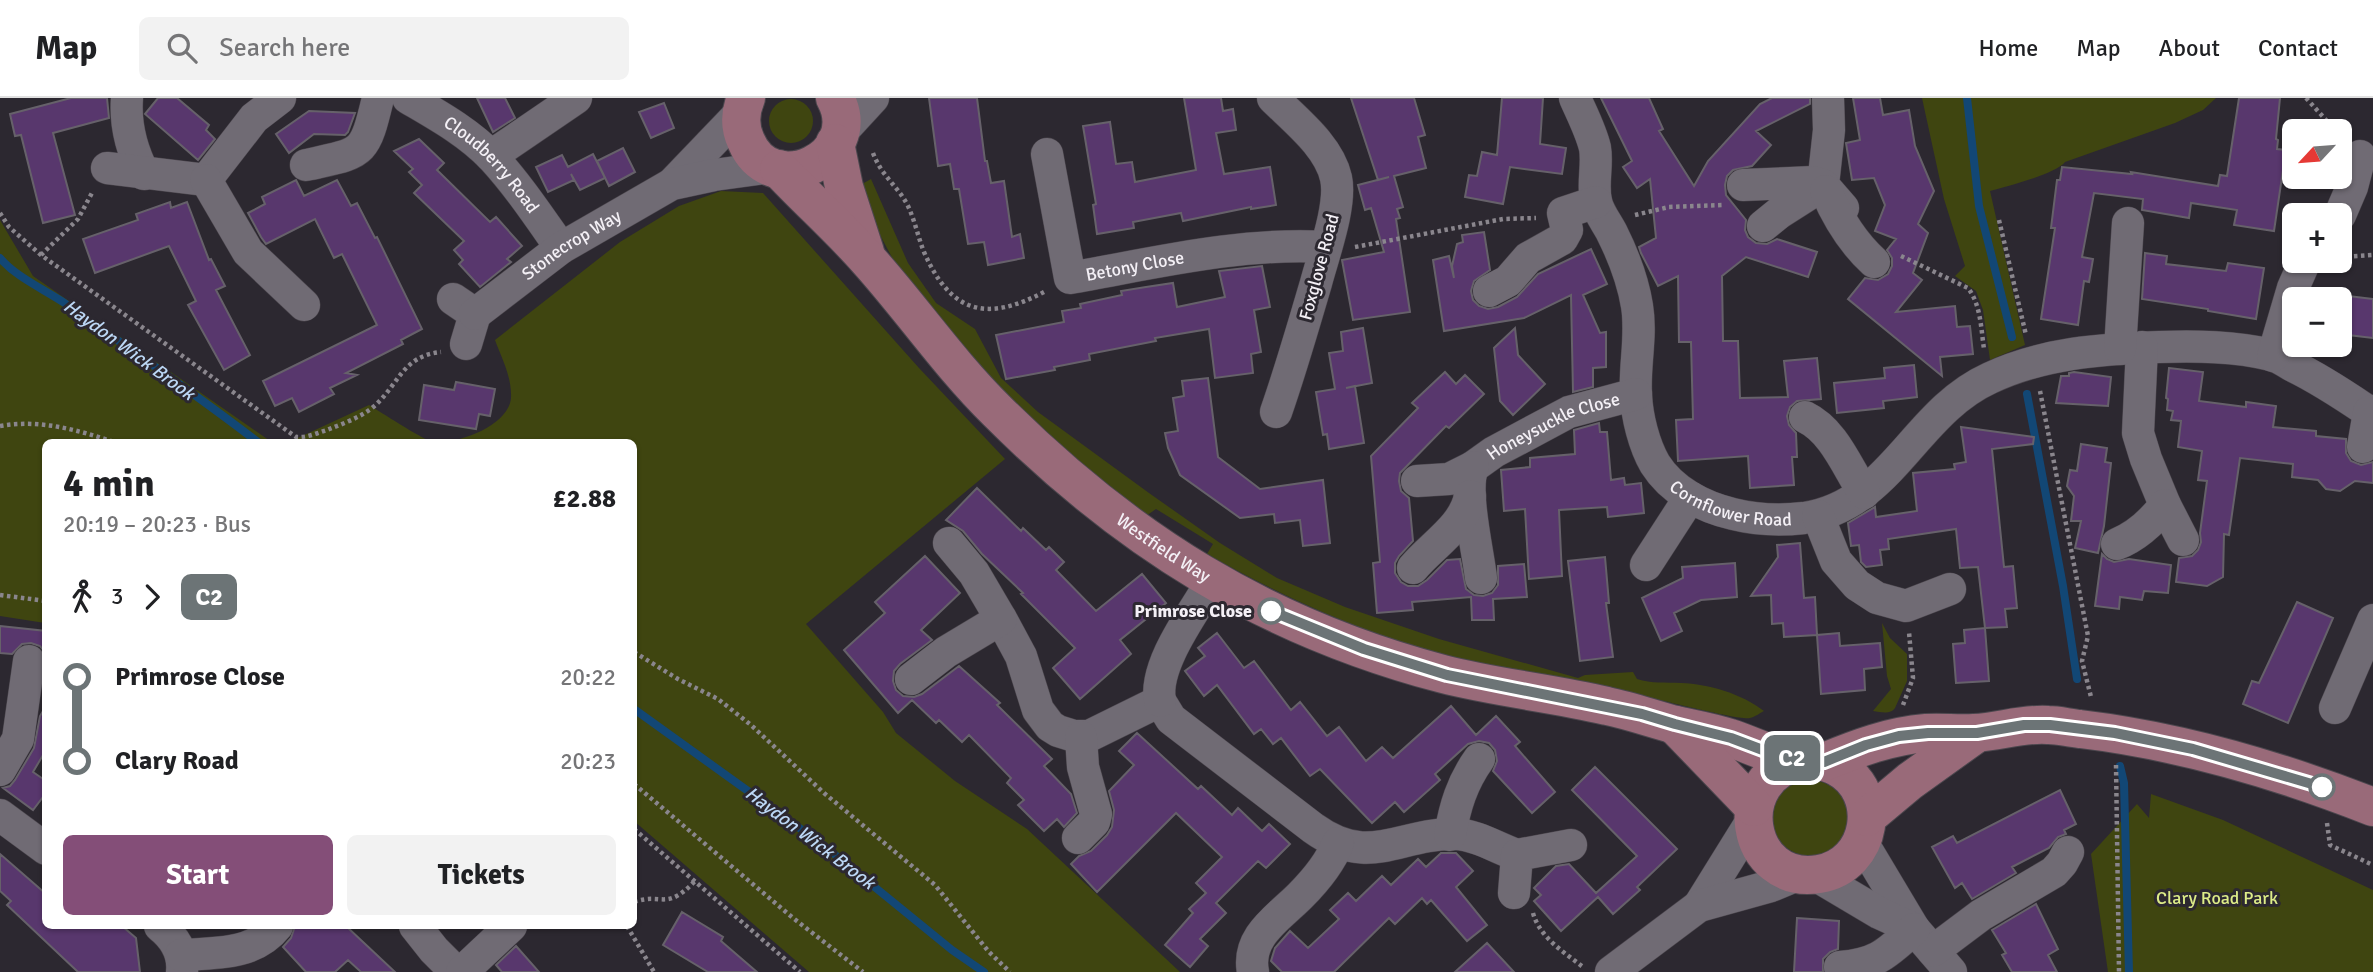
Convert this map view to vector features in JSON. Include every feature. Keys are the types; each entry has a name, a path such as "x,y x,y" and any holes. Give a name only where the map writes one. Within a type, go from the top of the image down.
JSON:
{"main road":[{"name":"Westfield Way","path":"835,98 848,142 844,187 867,258"},
{"name":"Westfield Way","path":"743,104 741,122 747,144 753,154 775,168 867,258 966,378 1003,417 1092,498 1172,557 1212,581 1290,620 1410,664 1483,683 1605,705 1846,772 1864,798 1864,830"},
{"path":"775,168 792,171 805,169 848,142"},
{"path":"1675,724 1753,813"},
{"path":"1977,733 1910,781 1864,830 1855,853 1841,866 1807,874 1782,867 1768,857 1759,844 1753,813 1761,787 1771,775 1784,766 1814,761 1899,736 1977,733 2024,725 2050,725 2115,733 2193,749 2322,787 2373,807"}],"street":[{"path":"127,98 129,133 135,157 144,174"},
{"path":"206,180 254,118 280,98"},
{"path":"306,165 355,152 363,145 370,131 378,98"},
{"name":"Cloudberry Road","path":"408,98 451,123 491,156 561,248"},
{"path":"491,156 576,98"},
{"path":"848,142 873,98"},
{"name":"Foxglove Road","path":"1273,98 1315,142 1328,160 1336,178 1336,201 1326,247 1298,347 1276,412"},
{"name":"Cornflower Road","path":"1575,98 1595,148 1596,202 1614,236 1629,274 1637,307 1639,340 1636,394 1640,421 1654,462 1666,479 1702,504 1753,519 1784,520 1818,516 1847,505 1894,465 1938,414 1957,397 1989,378 2034,362 2084,350 2187,346 2273,356 2325,382 2371,412"},
{"path":"1828,98 1833,197 1844,227 1860,249 1883,257"},
{"name":"Stonecrop Way","path":"672,184 743,104"},
{"name":"Betony Close","path":"1047,154 1070,278 1240,249 1290,245 1326,247"},
{"path":"2345,203 2360,156"},
{"name":"Stonecrop Way","path":"466,344 464,306 672,184 714,175 775,168"},
{"path":"107,169 206,180"},
{"path":"206,180 248,252 304,305"},
{"path":"1737,195 1813,182 1833,197"},
{"path":"1763,226 1779,213 1833,197"},
{"path":"1489,291 1508,281 1528,258 1562,239 1567,230 1563,213 1596,202"},
{"path":"2128,223 2131,348 2138,433 2146,459 2182,540"},
{"path":"2273,356 2300,273"},
{"name":"Honeysuckle Close","path":"1417,481 1450,479 1472,482 1494,452 1569,412 1636,394"},
{"path":"2363,447 2371,412"},
{"path":"1805,417 1829,435 1864,493"},
{"path":"1413,568 1428,550 1460,522 1465,513 1472,482"},
{"path":"1472,482 1482,578"},
{"path":"1646,565 1690,497"},
{"path":"2117,544 2140,531 2165,505"},
{"path":"1818,516 1836,561 1857,585 1877,598 1906,606 1950,589"},
{"path":"949,543 974,573 1001,619 1021,656 1038,710 1058,731 1081,737 1095,734 1160,701"},
{"path":"1212,581 1172,650 1162,675 1158,692 1160,701 1171,719 1313,828 1338,843 1354,847 1389,846 1450,835 1475,837 1517,855 1571,845"},
{"path":"911,679 946,652 1001,619"},
{"path":"2335,708 2373,620"},
{"path":"0,770 18,738 12,689 29,661"},
{"path":"1077,838 1094,821 1096,814 1087,787 1081,737"},
{"path":"1450,835 1460,791 1466,776 1479,759"},
{"path":"1699,906 1753,813"},
{"path":"0,815 42,841"},
{"path":"1864,830 1933,951"},
{"path":"1253,972 1251,962 1254,946 1270,924 1322,872 1334,855 1338,843"},
{"path":"1840,967 1933,951 1981,915 2054,872 2068,852"},
{"path":"1514,893 1517,855"},
{"path":"1592,968 1699,906 1807,874 1879,913 1933,951"},
{"path":"163,929 175,942 181,964 244,961 274,929"},
{"path":"417,929 456,972"},
{"path":"462,972 508,929"}],"path":[{"path":"2306,98 2325,119"},
{"path":"848,142 878,168 907,204 933,269 957,299 977,309 1011,307 1070,278"},
{"path":"41,255 78,219 107,169"},
{"path":"1596,202 1626,217 1737,195"},
{"path":"0,213 16,235 41,255 296,437 302,438 344,423 371,408 383,397 400,373 418,358 430,353 451,351 466,344"},
{"path":"1326,247 1354,247 1503,219 1553,217 1563,213"},
{"path":"1999,220 2020,315 2034,362 2088,636 2082,661 2086,679 2091,700 2115,733 2119,972"},
{"path":"2352,256 2373,255"},
{"path":"1883,257 1968,288 1974,297 1989,378"},
{"path":"0,426 66,426 105,439"},
{"path":"0,595 42,600"},
{"path":"1899,736 1896,723 1913,678 1906,606"},
{"path":"637,654 718,699 751,725 824,793 935,885 989,952 1010,972"},
{"path":"637,787 793,918 863,972"},
{"path":"2322,787 2330,845 2373,864"},
{"path":"637,832 800,972"},
{"path":"637,901 673,899 695,881"},
{"path":"1514,893 1530,899 1536,923 1542,933 1592,968"},
{"path":"629,929 654,972"}],"green space":[{"path":"1922,98 2216,98 2203,110 2175,123 2065,162 2042,175 1990,191 2025,345 1990,360 1983,310 1976,291 1955,276 1965,266 1944,199"},
{"path":"791,99 800,100 807,105 812,112 812,130 807,137 800,142 791,143 782,142 775,137 770,130 769,121 770,112 775,105 782,100"},
{"path":"871,179 908,263 936,303 975,329 1001,378 1038,412 1149,493 1220,543 1277,578 1345,607 1439,639 1578,678 1585,675 1633,672 1637,679 1643,681 1692,684 1725,691 1764,711 1750,718 1733,717 1651,698 1460,661 1348,623 1277,591 1207,554 1213,544 1156,509 1146,516 1100,480 1004,395 896,265 855,188"},
{"path":"721,191 763,193 919,368 1005,459 806,624 883,712 896,733 955,781 1027,829 1180,972 809,972 637,824 637,439 457,439 491,425 508,408 511,390 495,340 620,242 679,206"},
{"path":"0,220 33,276 267,439 42,439 42,623 0,616"},
{"path":"369,405 426,439 296,439"},
{"path":"1882,623 1890,638 1907,654 1907,681 1891,712 1873,711 1891,689 1887,676"},
{"path":"1810,780 1825,783 1837,791 1845,803 1848,818 1845,833 1837,845 1825,853 1810,856 1795,853 1783,845 1775,833 1772,818 1775,803 1783,791 1795,783"},
{"name":"Clary Road Park","path":"2151,794 2223,820 2373,890 2373,972 2108,972 2091,854 2137,804 2149,818"}],"building":[{"path":"71,98 107,98 109,118 53,133 75,215 43,223 21,135 15,136 10,114"},
{"path":"158,98 177,98 209,125 206,130 215,139 198,160 145,114"},
{"path":"477,98 505,98 515,118 493,132"},
{"path":"929,98 977,98 985,161 991,183 1004,181 1012,237 1020,234 1024,258 988,265 984,242 968,244 959,189 954,189 950,164 938,166"},
{"path":"1184,98 1221,98 1223,111 1233,109 1236,130 1216,133 1224,174 1270,167 1276,205 1251,207 1183,221 1181,213 1133,222 1134,228 1097,234 1093,205 1096,204 1083,126 1110,122 1116,164 1132,162 1135,182 1196,170"},
{"path":"1351,98 1414,98 1425,135 1418,137 1426,168 1394,176 1403,207 1397,209 1400,218 1396,219 1410,312 1353,320 1342,260 1384,252 1371,208 1365,210 1358,185 1378,180"},
{"path":"1502,98 1543,98 1540,144 1566,148 1562,174 1510,167 1503,204 1465,197 1469,175 1477,176 1482,152 1497,155"},
{"path":"1601,98 1649,98 1663,129 1659,131 1694,186 1708,161 1760,104 1772,98 1810,98 1810,104 1756,131 1771,145 1752,166 1733,170 1727,176 1725,185 1726,195 1746,220 1745,230 1748,237 1756,243 1767,244 1777,239 1817,252 1808,277 1746,257 1722,276 1723,341 1738,341 1740,398 1788,397 1784,361 1817,358 1821,399 1797,401 1790,407 1787,416 1789,425 1796,433 1797,457 1792,457 1794,485 1750,488 1748,456 1678,461 1676,420 1693,419 1691,342 1679,342 1678,276 1658,286 1641,253 1639,247 1656,238 1650,179 1637,188 1623,167 1632,161"},
{"path":"1853,98 1880,98 1883,115 1909,110 1915,146 1934,191 1918,224 1928,233 1913,273 1922,280 1896,312 1955,306 1957,327 1970,326 1973,354 1940,357 1942,376 1848,299 1865,278 1878,280 1888,274 1892,258 1887,250 1896,239 1875,231 1885,205 1874,178 1852,180 1846,143 1860,140"},
{"path":"2239,98 2280,98 2276,139 2277,149 2282,150 2282,177 2274,231 2234,225 2237,210 2191,203 2189,218 2142,210 2143,199 2094,193 2082,257 2093,259 2089,282 2084,281 2078,325 2041,319 2055,228 2051,228 2057,180 2060,180 2062,167 2132,174 2131,172 2218,186 2220,175 2227,176"},
{"path":"664,103 674,128 651,138 639,112"},
{"path":"309,111 355,113 345,135 314,134 289,153 276,134"},
{"path":"419,139 444,163 437,170 490,222 496,217 522,246 507,259 511,262 480,287 459,264 463,260 454,250 464,241 414,193 422,185 409,172 413,169 394,151"},
{"path":"623,148 635,172 609,186 597,161"},
{"path":"593,154 605,178 580,190 571,174 574,180 548,192 536,167 562,155 568,167"},
{"path":"296,180 304,196 337,180 351,206 357,203 375,238 377,237 422,329 401,340 403,344 346,373 357,375 330,388 334,394 299,412 292,398 275,406 263,381 377,325 342,254 334,258 315,219 266,244 261,237 248,213 265,204 262,197"},
{"path":"170,202 171,208 187,202 209,260 211,259 225,286 216,290 250,355 224,370 188,305 196,301 169,246 95,273 83,239 138,220 136,214"},
{"path":"1484,232 1490,270 1474,281 1471,291 1473,300 1488,309 1517,297 1538,274 1591,249 1607,284 1583,295 1600,333 1606,332 1606,367 1593,368 1593,387 1573,392 1571,295 1524,318 1444,331 1433,260 1449,256 1454,278 1452,266 1457,244 1463,242 1462,235"},
{"path":"2145,253 2167,256 2166,264 2226,271 2228,263 2264,268 2256,319 2142,299"},
{"path":"1262,266 1270,307 1254,310 1261,352 1251,354 1253,373 1215,378 1209,329 1155,338 1156,341 1089,354 1090,360 1006,379 996,335 1064,322 1062,311 1081,308 1080,304 1122,295 1121,291 1173,283 1177,307 1225,297 1219,271"},
{"path":"2352,296 2373,299 2373,338 2352,335"},
{"path":"1363,328 1372,383 1355,386 1364,443 1329,449 1327,434 1323,435 1316,392 1335,389 1329,353 1343,351 1341,332"},
{"path":"1515,328 1518,355 1545,384 1513,415 1500,401 1494,348"},
{"path":"1914,365 1917,397 1883,401 1884,408 1837,413 1834,383 1885,378 1884,368"},
{"path":"2169,368 2203,372 2199,401 2246,407 2246,402 2276,406 2273,427 2316,431 2316,436 2346,439 2346,453 2351,461 2361,465 2373,462 2373,483 2355,481 2340,491 2326,489 2318,480 2292,477 2293,464 2240,458 2229,535 2224,534 2223,577 2207,586 2176,582 2179,558 2192,556 2201,542 2207,481 2198,480 2202,451 2178,447 2181,421 2171,420 2173,411 2167,410"},
{"path":"1445,372 1456,384 1465,375 1484,394 1449,428 1446,426 1400,473 1401,491 1409,498 1413,541 1395,563 1395,573 1401,582 1408,586 1418,586 1447,560 1460,559 1466,589 1474,595 1483,596 1492,593 1498,585 1498,566 1524,564 1527,597 1493,599 1494,620 1472,620 1471,597 1412,602 1413,610 1377,613 1373,563 1380,562 1371,456 1418,408 1412,403"},
{"path":"2069,373 2111,377 2108,406 2056,403 2061,376 2069,376"},
{"path":"1208,378 1218,457 1260,489 1323,480 1330,543 1303,546 1300,520 1275,523 1274,514 1240,518 1180,475 1168,448 1165,433 1178,431 1173,398 1184,396 1182,381"},
{"path":"456,382 495,389 490,416 479,414 476,429 419,420 424,385 454,390"},
{"path":"1599,423 1600,432 1607,432 1611,480 1624,478 1625,485 1641,483 1644,513 1608,517 1607,507 1559,510 1562,576 1529,579 1525,509 1504,511 1501,470 1530,467 1530,458 1575,454 1574,430"},
{"path":"1961,427 2034,437 2033,444 1992,449 2004,567 2013,566 2017,608 2005,609 2007,627 1985,628 1978,567 1960,568 1956,529 1888,539 1889,549 1880,550 1882,565 1866,567 1861,562 1859,545 1851,546 1848,523 1875,507 1876,517 1917,511 1913,473 1955,469 1954,464 1966,462"},
{"path":"2081,444 2107,448 2105,462 2111,463 2098,553 2075,548 2081,521 2071,521 2074,496 2067,486 2070,470 2077,471"},
{"path":"977,488 1021,531 1023,528 1046,550 1049,547 1064,562 1056,570 1096,611 1142,574 1166,603 1120,640 1131,654 1080,699 1053,668 1075,648 982,554 963,531 946,520"},
{"path":"1800,543 1804,598 1815,597 1817,635 1784,637 1783,623 1772,624 1771,595 1751,596 1778,557 1777,545"},
{"path":"2102,554 2114,562 2129,559 2171,565 2168,593 2144,591 2142,600 2120,597 2119,609 2095,606"},
{"path":"925,556 960,593 921,630 932,640 894,671 896,690 903,696 914,697 922,694 959,666 1000,703 997,705 1052,759 1044,766 1071,794 1077,813 1064,827 1057,819 1044,831 1018,805 1024,800 1007,783 1011,778 969,735 962,742 939,720 936,723 912,700 898,713 844,650 885,613 875,602"},
{"path":"1605,557 1609,603 1606,603 1613,657 1580,661 1568,561"},
{"path":"1735,563 1737,597 1701,600 1674,613 1682,631 1661,641 1642,598 1683,578 1682,567"},
{"path":"2297,602 2333,618 2288,723 2243,704 2252,681 2259,683"},
{"path":"0,626 42,631 42,648 31,643 22,644 12,654 0,653"},
{"path":"1985,628 1989,681 1956,683 1953,644 1965,643 1964,630"},
{"path":"1217,633 1244,668 1254,661 1291,710 1300,702 1327,736 1339,727 1366,761 1382,747 1393,758 1451,706 1476,735 1496,716 1520,742 1515,746 1555,792 1532,813 1493,771 1497,761 1495,750 1489,743 1479,741 1468,744 1435,774 1440,780 1404,812 1395,802 1372,823 1320,769 1310,776 1281,738 1273,744 1261,729 1254,734 1217,685 1204,696 1185,671 1205,656 1198,648"},
{"path":"1839,633 1840,646 1880,643 1882,667 1864,669 1865,690 1821,694 1817,635"},
{"path":"42,713 42,757 33,772 42,778 42,798 33,810 3,788 10,786 15,780 34,748"},
{"path":"1137,733 1198,789 1201,786 1232,815 1238,808 1262,831 1269,824 1290,844 1266,868 1258,861 1216,903 1226,913 1200,939 1208,946 1190,967 1165,945 1193,913 1189,909 1206,893 1196,883 1222,857 1176,813 1097,892 1071,864 1079,856 1091,851 1112,827 1114,810 1109,791 1134,765 1119,751"},
{"path":"1595,767 1677,849 1637,887 1640,890 1613,914 1598,897 1561,931 1534,901 1541,895 1534,888 1556,866 1569,864 1596,893 1637,856 1572,790"},
{"path":"2060,790 2076,824 2064,830 2066,834 2058,837 2049,848 2012,867 2016,873 1972,899 1962,883 1955,888 1932,847 1953,836 1957,843"},
{"path":"1441,853 1456,853 1473,871 1456,887 1487,925 1467,941 1431,900 1427,904 1422,898 1395,924 1389,918 1334,972 1282,972 1271,961 1275,948 1290,931 1308,948 1339,919 1330,910 1348,893 1356,901 1382,876 1391,885 1418,859 1426,867"},
{"path":"0,854 42,891 42,929 126,929 136,938 140,972 78,972 7,905 11,901 0,891"},
{"path":"2036,904 2058,949 2048,955 2057,972 2012,972 2002,955 2006,953 1992,930"},
{"path":"682,912 723,937 721,941 757,972 708,972 663,945"},
{"path":"1797,918 1839,921 1838,949 1823,959 1823,972 1794,972"},
{"path":"294,929 349,929 395,972 361,972 348,960 335,972 306,972 283,947 291,938"},
{"path":"1487,943 1514,972 1455,972"},
{"path":"516,946 539,972 502,972 496,965"}],"waterway":[{"path":"1967,98 1979,206 2012,337"},
{"name":"Haydon Wick Brook","path":"0,258 23,277 66,304 254,439"},
{"path":"2027,394 2063,586 2077,679"},
{"name":"Haydon Wick Brook","path":"637,711 823,845 952,950 984,972"},
{"path":"2120,766 2124,783 2129,972"}],"bus line":[{"name":"C2","path":"1271,611 1364,649 1447,675 1605,705 1803,760 1824,762 1866,745 1899,736 1977,733 2024,725 2050,725 2115,733 2193,749 2322,787"}],"place":[{"name":"Primrose Close","path":"1271,611"}]}
